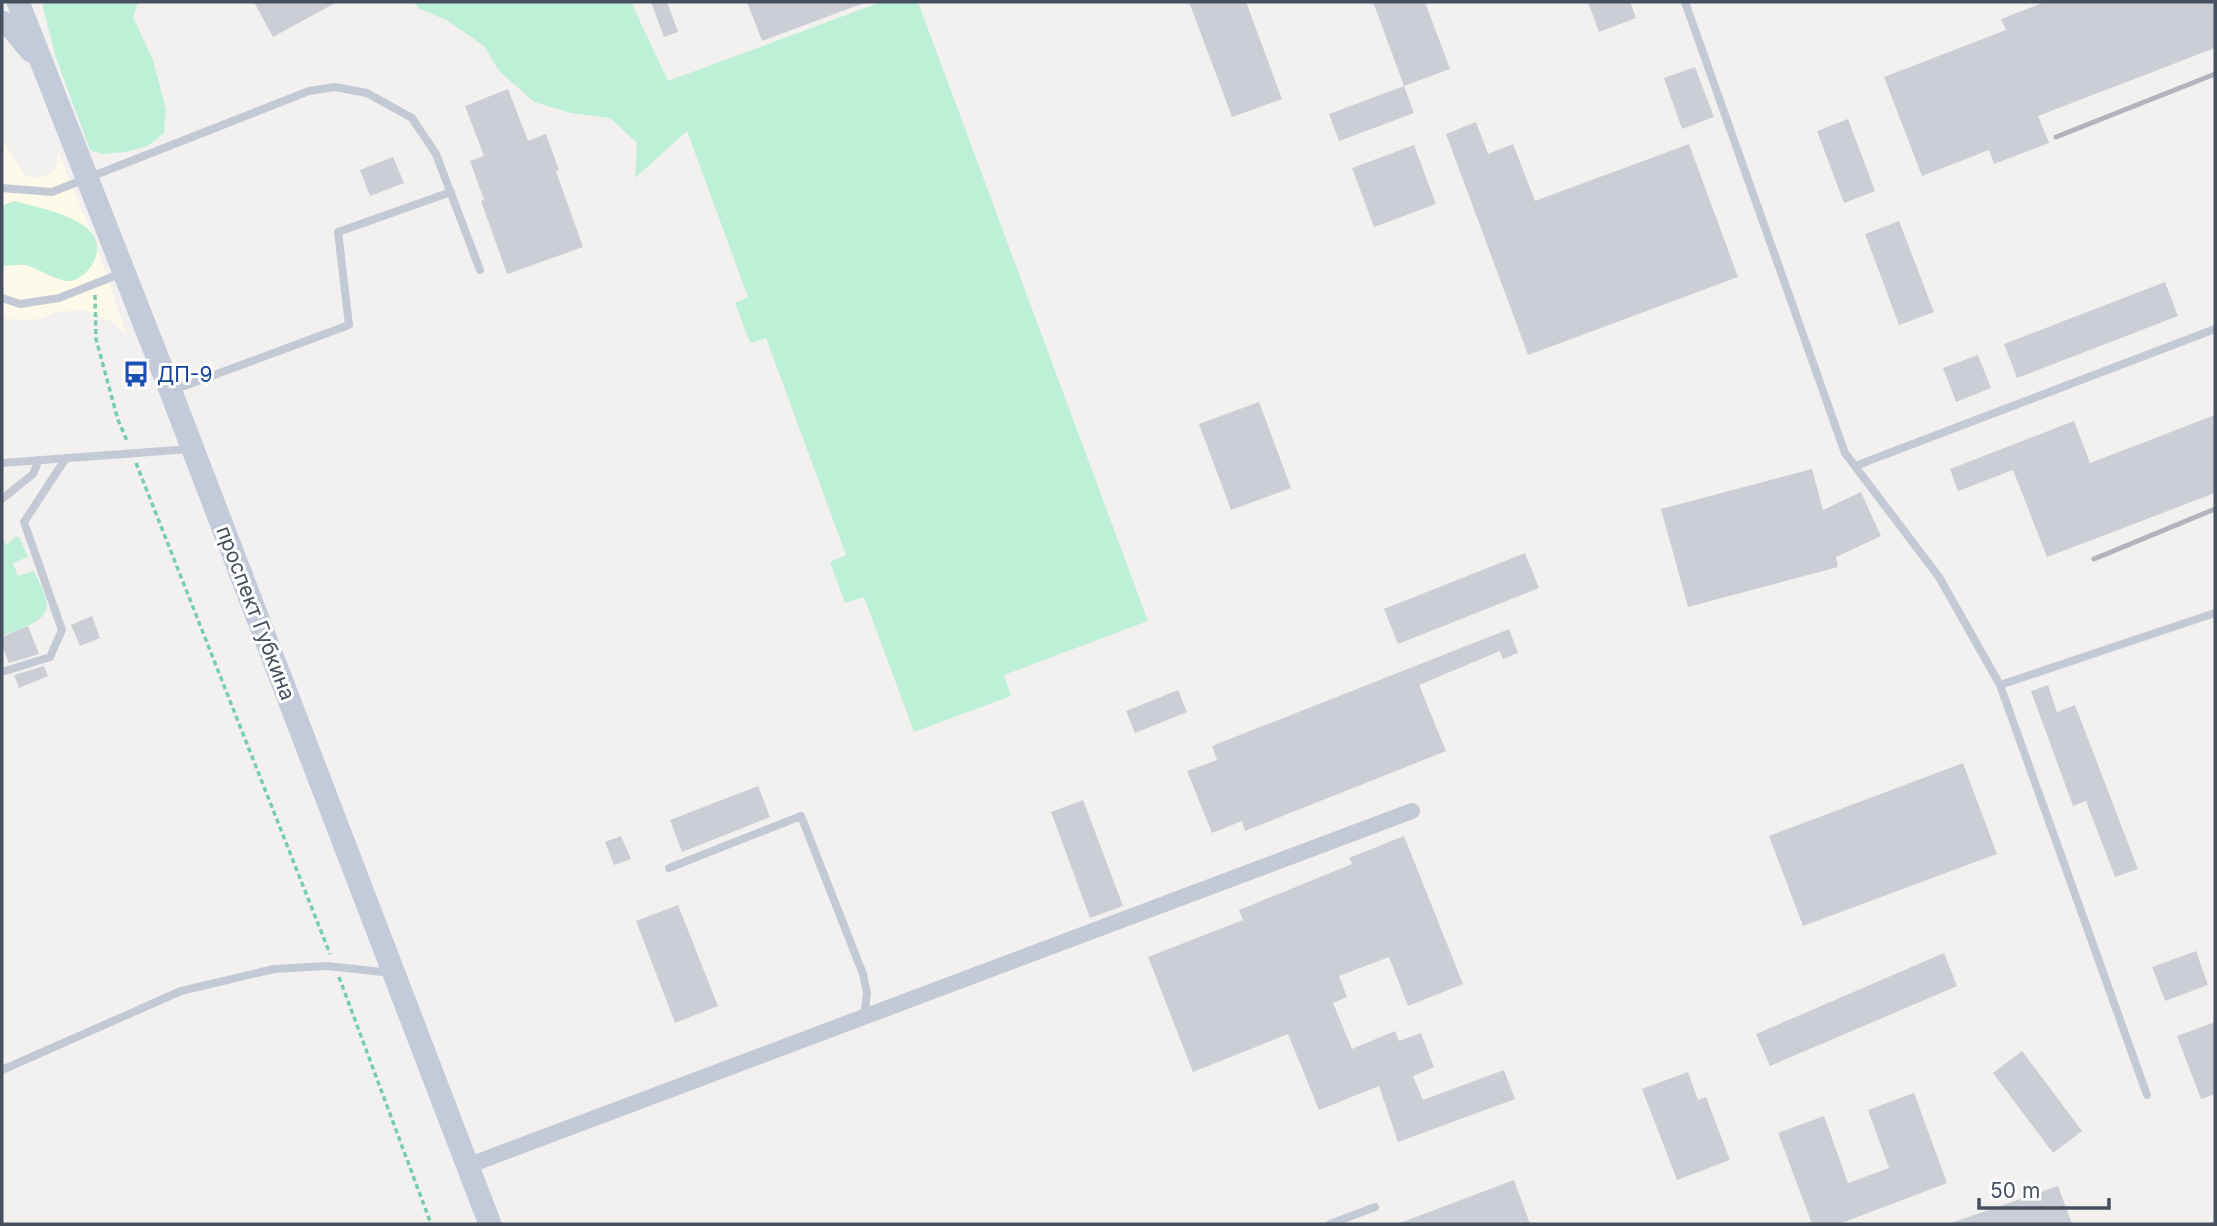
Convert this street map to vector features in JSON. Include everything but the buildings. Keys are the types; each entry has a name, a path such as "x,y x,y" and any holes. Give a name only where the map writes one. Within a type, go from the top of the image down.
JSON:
{"main road":[{"name":"проспект Губкина","path":"19,2 490,1224"},
{"path":"37,2 38,32 46,72"},
{"path":"2,22 11,27 46,72"}],"street":[{"path":"467,1166 1412,811"}],"lane":[{"path":"1685,2 1845,453 1939,577 2000,685 2147,1095"},
{"path":"2,188 52,192 309,91 335,87 367,93 412,118 436,154 480,270"},
{"path":"171,392 349,325 338,232 451,192"},
{"path":"2,298 20,304 59,298 124,272"},
{"path":"1855,466 2215,329"},
{"path":"2,463 192,449"},
{"path":"2,672 50,657 62,630 23,522 66,458"},
{"path":"2,499 33,474 38,460"},
{"path":"2000,685 2215,613"},
{"path":"669,868 801,816 863,974 867,993 864,1017"},
{"path":"2,1070 181,991 274,969 335,967 395,974"},
{"path":"1330,1224 1375,1207"}],"path":[{"path":"94,284 96,339 118,420 335,967 431,1224"}],"shaded area":[{"path":"2,139 25,175 35,178 47,175 56,168 58,152 97,246 126,334 111,321 85,310 56,312 41,319 2,318"}],"green space":[{"path":"44,2 138,2 133,17 153,60 166,110 164,133 148,146 125,152 102,154 90,150 55,55"},
{"path":"414,2 631,2 668,81 881,2 918,2 1148,621 1004,675 1011,696 914,732 864,597 845,603 830,562 846,555 766,338 750,343 735,303 748,297 687,131 635,178 637,143 610,118 571,113 534,102 499,71 484,46 446,20 418,8"},
{"path":"14,201 56,212 84,226 93,235 97,247 94,261 87,271 77,279 65,281 24,265 2,266 2,206"},
{"path":"15,537 19,537 28,557 13,563 18,576 34,571 47,604 46,611 37,621 2,636 2,540 7,545"}],"railway":[{"path":"2056,137 2215,74"},
{"path":"2094,559 2215,509"}],"place":[{"name":"ДП-9","path":"136,374"}]}
